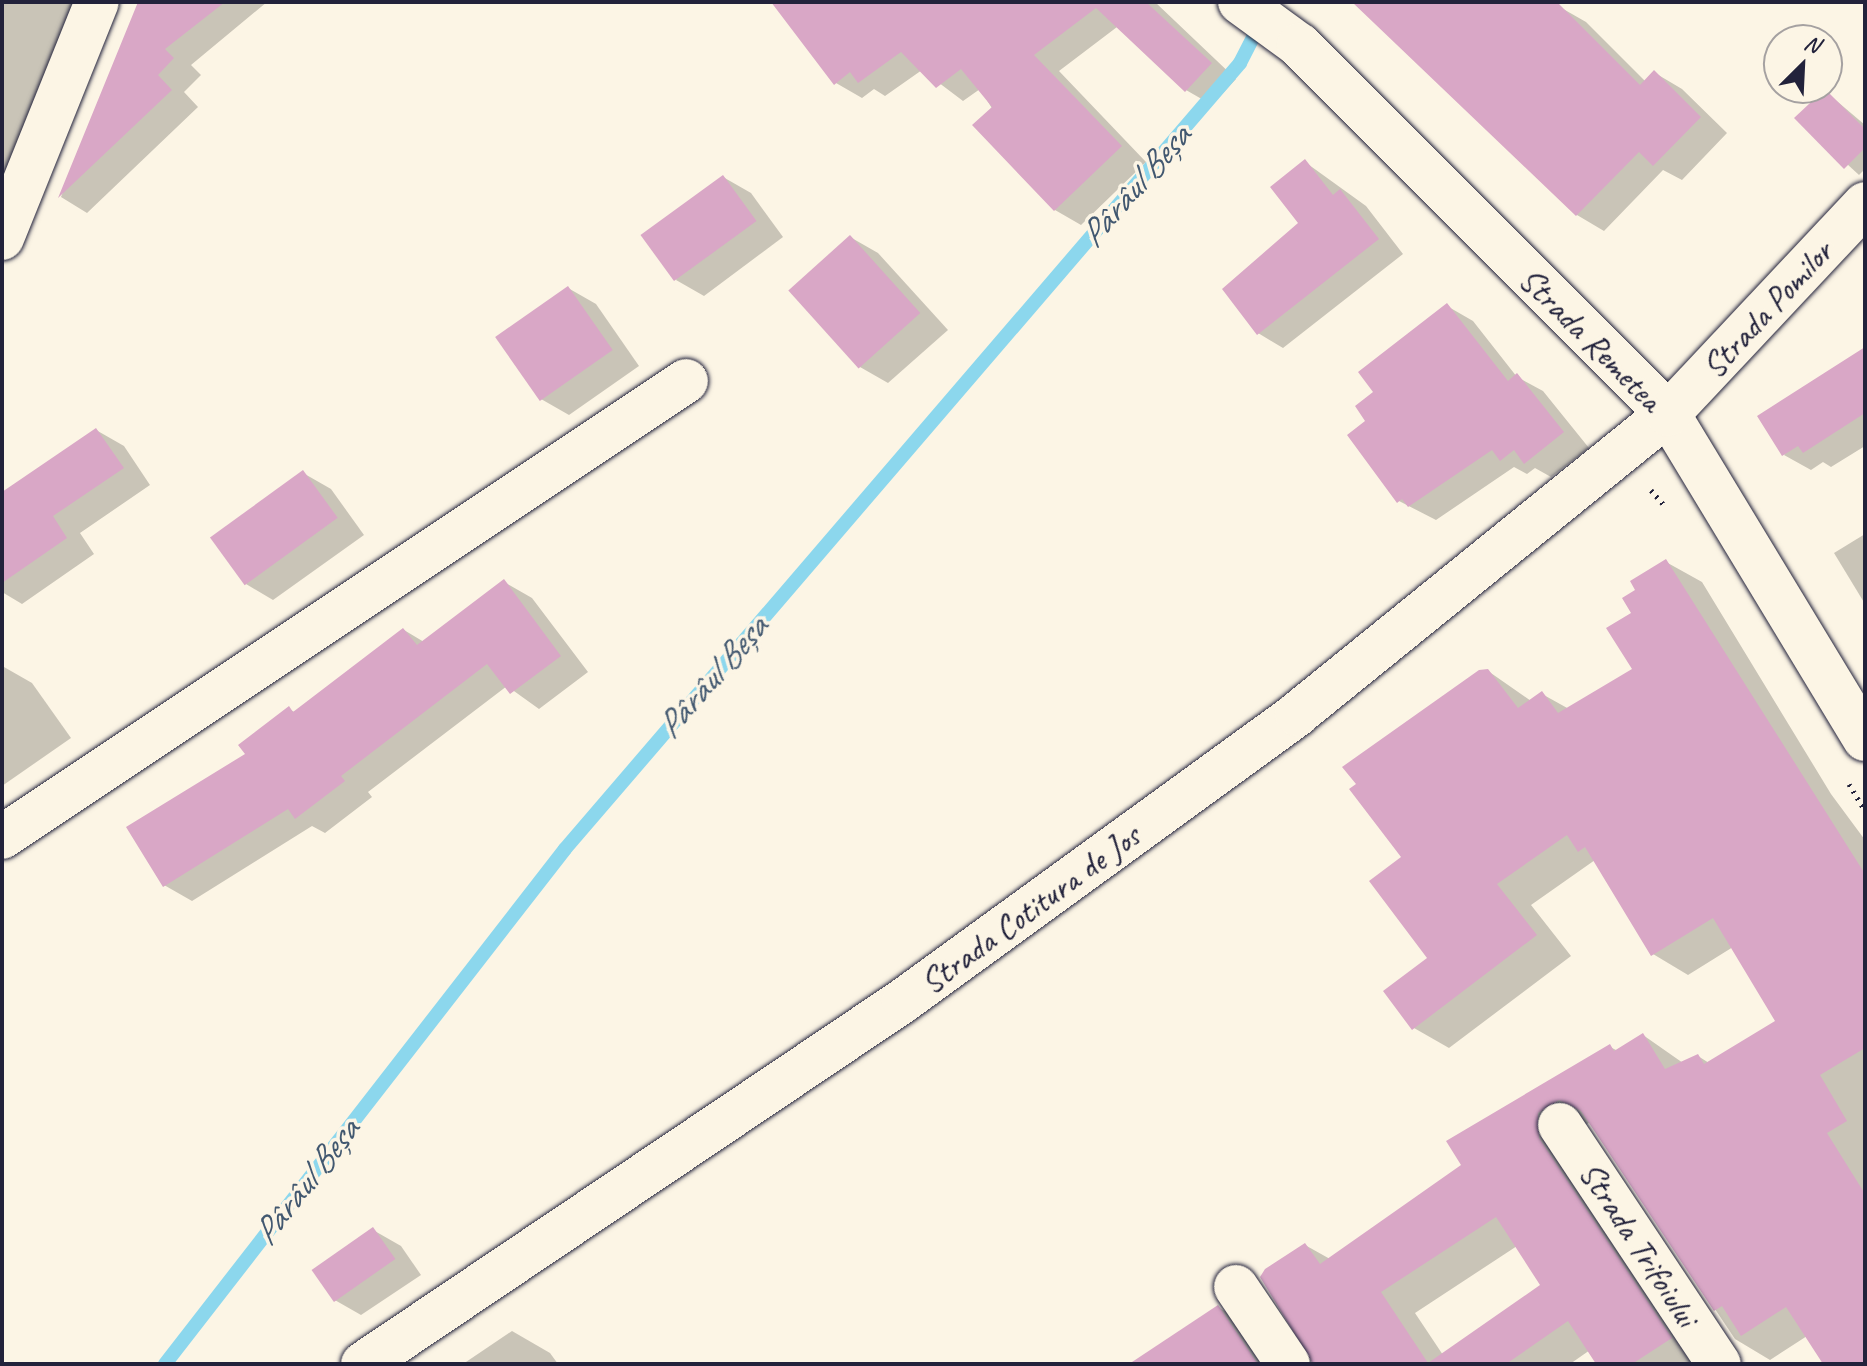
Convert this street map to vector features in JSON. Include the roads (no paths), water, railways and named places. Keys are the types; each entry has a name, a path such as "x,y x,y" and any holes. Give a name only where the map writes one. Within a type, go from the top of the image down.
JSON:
{"street":[{"path":"2,238 97,2"},
{"name":"Strada Remetea","path":"1240,2 1299,45 1668,414 1865,739"},
{"name":"Strada Pomilor","path":"1668,414 1865,204"},
{"path":"2,837 686,381"},
{"name":"Strada Cotitura de Jos","path":"363,1364 917,991 1297,714 1668,414"},
{"name":"Strada Trifoiului","path":"1560,1125 1719,1364"},
{"path":"1236,1287 1288,1364"}],"waterway":[{"name":"Pârâul Beșa","path":"165,1364 565,849 1240,63 1260,24"}]}
